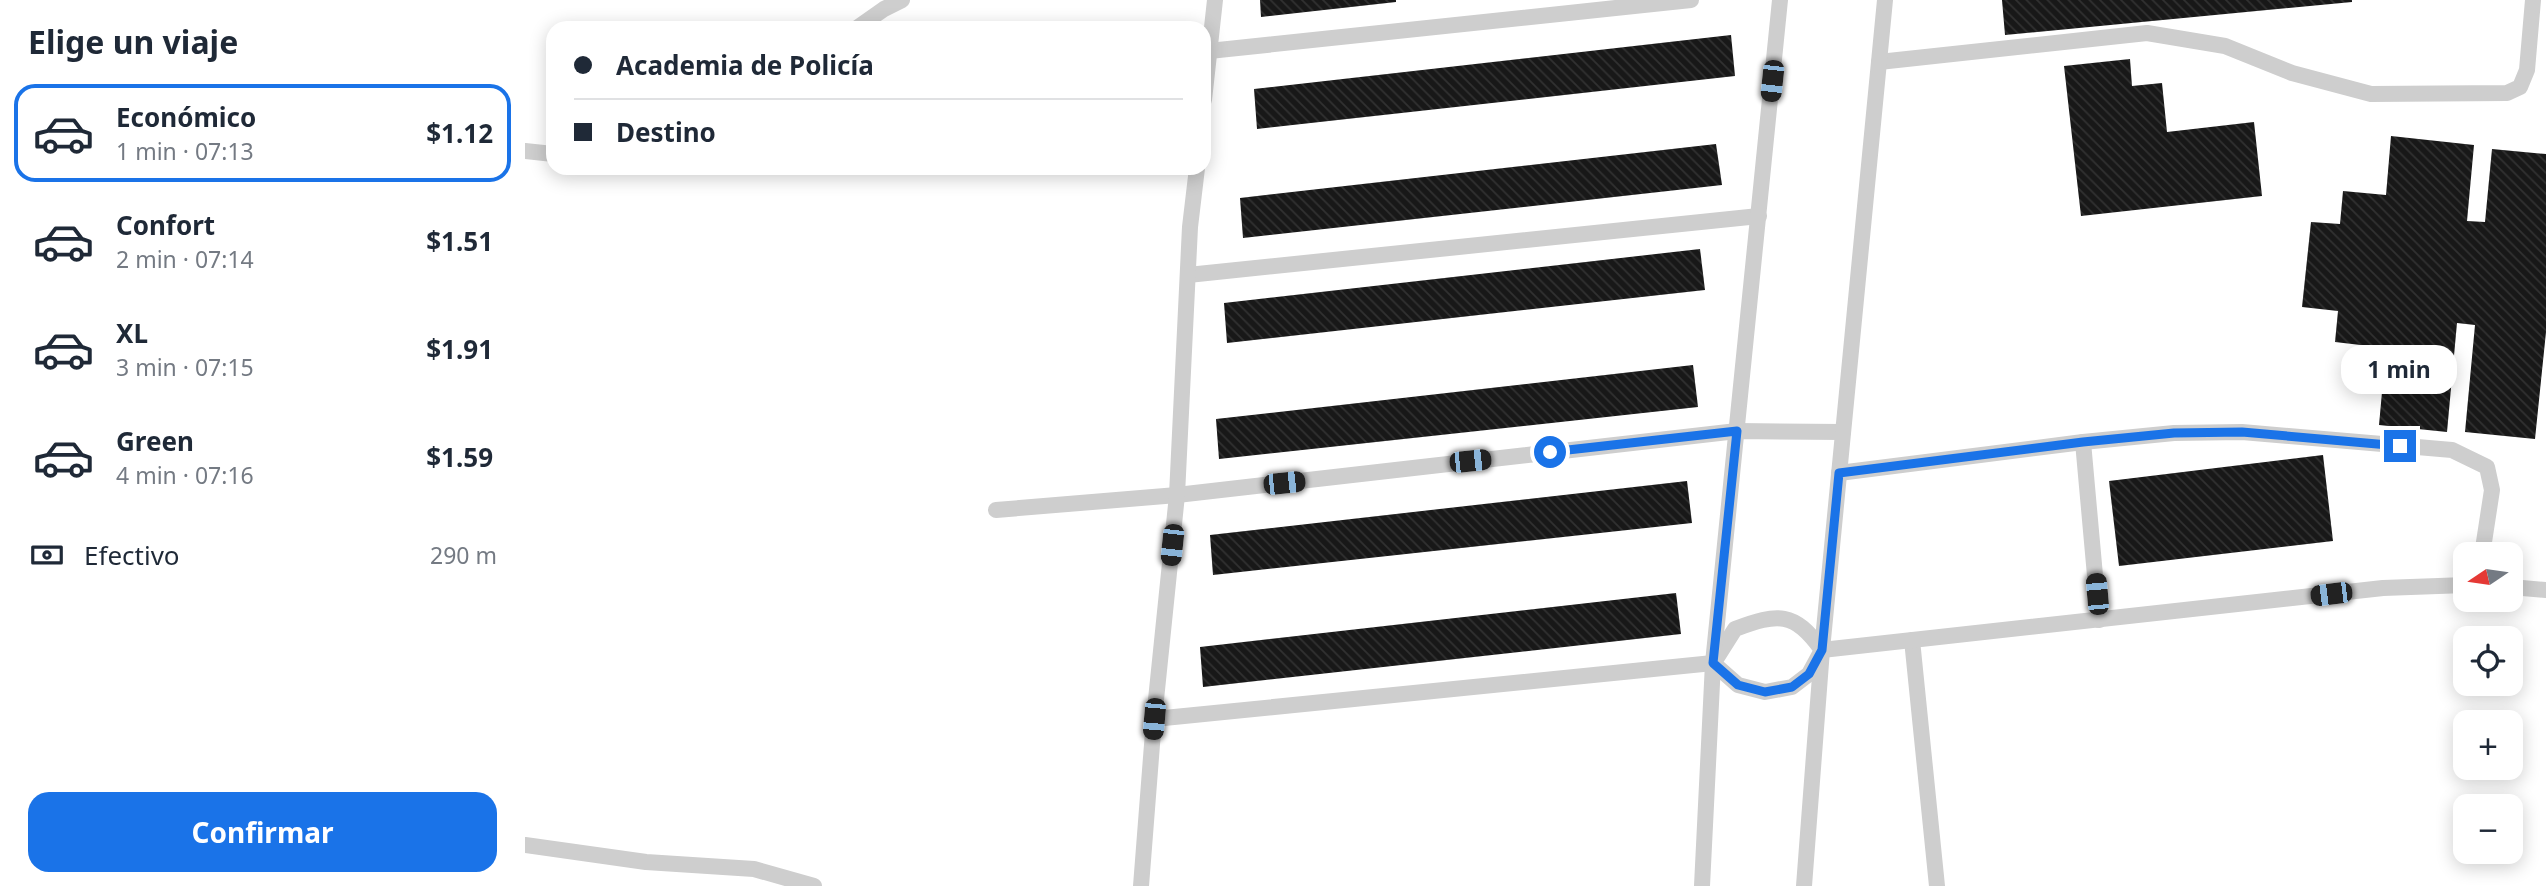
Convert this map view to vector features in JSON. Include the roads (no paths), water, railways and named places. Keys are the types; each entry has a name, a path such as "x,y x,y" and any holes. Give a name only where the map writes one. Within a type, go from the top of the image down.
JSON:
{"lane":[{"path":"867,21 902,0"},
{"path":"1211,34 1215,0"},
{"path":"1211,51 1691,0"},
{"path":"1702,886 1713,663 1780,0"},
{"path":"1804,886 1822,650 1885,0"},
{"path":"1878,62 2147,33 2225,46 2292,73 2371,94 2507,93 2520,86 2527,70 2533,0"},
{"path":"525,151 546,153"},
{"path":"1141,886 1154,719 1177,495 1188,275 1196,175"},
{"path":"1188,275 1759,216"},
{"path":"996,510 1177,495 1737,431 1843,432"},
{"path":"1839,473 2174,433 2242,432 2452,450 2487,467 2492,489 2485,542"},
{"path":"2083,442 2099,620"},
{"path":"1822,650 2383,589 2453,586"},
{"path":"2523,588 2546,590"},
{"path":"1713,663 1735,629 1774,617 1794,621 1808,630 1822,650"},
{"path":"1912,640 1937,886"},
{"path":"1154,719 1713,663 1738,685 1765,692 1792,687 1809,674 1822,650"},
{"path":"525,845 646,862 754,869 814,886"}]}
